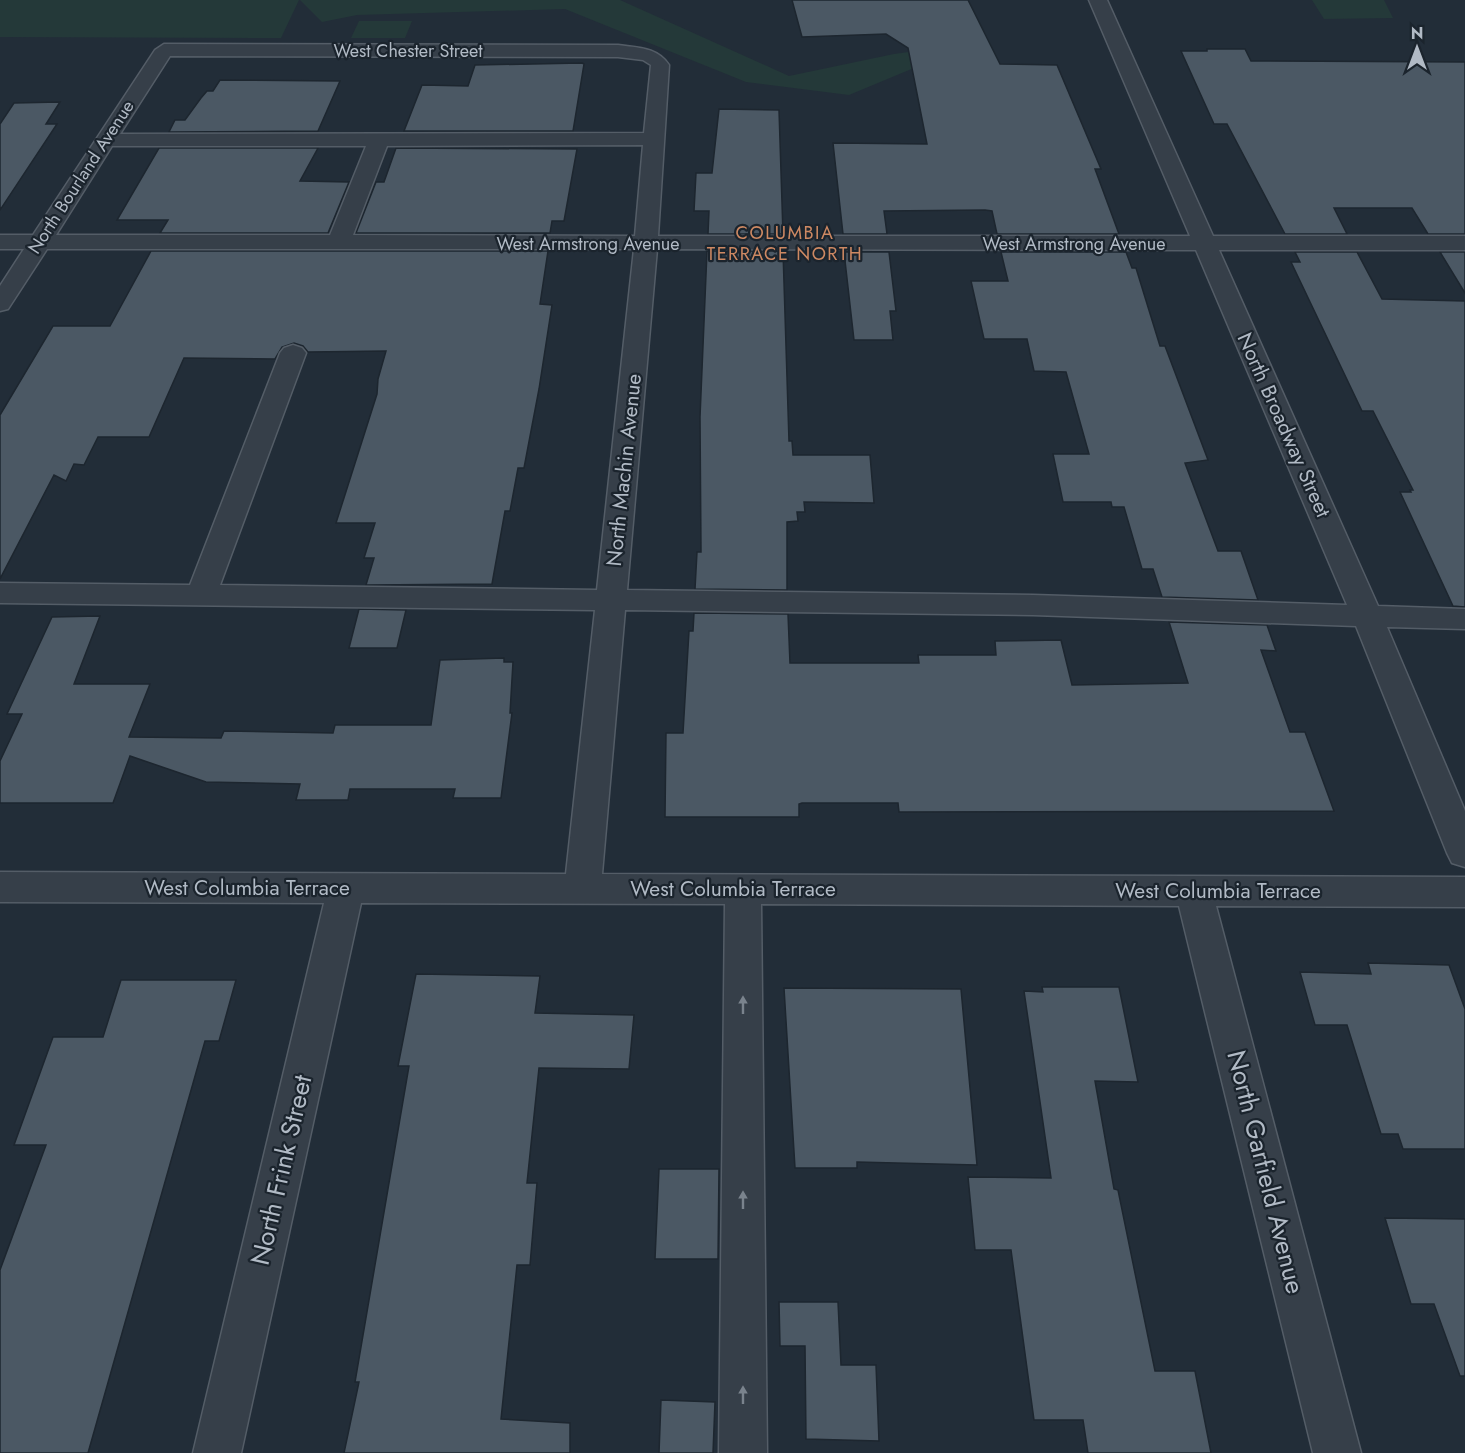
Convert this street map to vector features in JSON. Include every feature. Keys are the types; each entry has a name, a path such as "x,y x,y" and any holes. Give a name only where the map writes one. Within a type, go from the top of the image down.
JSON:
{"street":[{"name":"North Broadway Street","path":"1098,0 1367,615 1465,853"},
{"name":"West Chester Street","path":"164,50 618,51 652,56"},
{"name":"North Bourland Avenue","path":"0,304 164,50"},
{"name":"North Machin Avenue","path":"583,888 646,244 660,65 652,56"},
{"path":"338,244 379,139"},
{"path":"105,140 654,139"},
{"name":"West Armstrong Avenue","path":"0,242 1465,243"},
{"path":"201,596 293,353"},
{"path":"0,593 1033,605 1465,619"},
{"name":"West Columbia Terrace","path":"0,887 1465,892"},
{"name":"North Frink Street","path":"216,1453 346,888"},
{"path":"742,1453 743,889"},
{"name":"North Garfield Avenue","path":"1194,891 1337,1453"}],"green space":[{"path":"0,0 299,0 281,38 0,37"},
{"path":"300,0 620,0 789,76 894,54 974,43 849,95 746,82 565,9 357,15 322,22"},
{"path":"1312,0 1384,0 1393,18 1324,19"},
{"path":"359,21 412,21 405,38 351,38"}],"building":[{"path":"792,0 968,0 1000,64 1057,65 1101,169 1095,169 1119,234 997,234 992,211 985,210 884,211 887,234 843,234 833,143 927,144 908,48 886,34 802,37"},
{"path":"1207,49 1245,49 1251,61 1465,62 1465,234 1428,234 1412,208 1334,208 1347,234 1285,234 1227,124 1214,124 1181,51 1207,51"},
{"path":"584,64 573,131 404,131 422,85 468,86 475,65"},
{"path":"220,80 340,81 318,131 169,132 175,120 185,120 207,91 213,91"},
{"path":"60,102 46,124 57,124 0,210 0,124 14,103"},
{"path":"719,109 779,110 783,234 708,234 709,211 694,211 696,173 712,173"},
{"path":"159,148 318,148 300,181 349,182 328,233 160,233 168,220 117,220"},
{"path":"396,148 577,149 564,221 552,221 550,233 356,233 376,182 384,182"},
{"path":"151,251 548,251 540,304 552,305 539,389 524,468 518,468 510,511 505,511 492,584 366,585 374,558 364,558 375,523 336,523 377,394 378,379 386,351 308,352 303,346 294,343 282,347 275,359 184,358 149,437 98,437 84,465 74,464 66,481 54,475 0,579 0,415 53,326 110,326"},
{"path":"707,251 783,251 789,441 792,441 793,455 870,455 874,503 804,502 805,512 797,512 798,521 787,522 787,590 695,589 697,552 701,552 700,417"},
{"path":"844,252 889,252 896,311 890,311 893,340 854,340"},
{"path":"1001,252 1126,252 1132,268 1136,268 1160,346 1165,346 1208,460 1185,463 1218,551 1241,551 1258,600 1162,597 1153,569 1142,569 1124,507 1112,507 1111,502 1063,502 1053,454 1089,454 1066,372 1034,371 1027,339 984,339 971,281 1008,281"},
{"path":"1295,252 1357,252 1382,299 1465,301 1465,607 1453,606 1400,492 1413,490 1373,411 1362,411 1291,262 1300,262"},
{"path":"1440,252 1465,252 1465,293"},
{"path":"359,609 406,610 397,648 349,648"},
{"path":"694,613 788,614 790,663 919,663 918,655 996,655 995,641 1061,640 1072,685 1188,683 1169,622 1267,625 1276,651 1261,650 1290,732 1305,732 1334,811 899,812 898,803 802,803 799,804 799,817 665,817 666,733 683,733 689,631 693,631"},
{"path":"100,616 74,684 150,684 129,737 221,738 224,731 333,733 335,725 431,725 440,660 504,658 504,662 513,662 510,713 512,713 501,798 453,798 455,789 350,789 348,800 296,800 300,784 206,782 130,756 113,803 0,803 0,761 22,714 7,714 52,617"},
{"path":"1368,963 1449,965 1465,1009 1465,1149 1403,1149 1398,1134 1381,1134 1347,1025 1315,1025 1300,972 1371,974"},
{"path":"416,974 540,976 535,1013 634,1015 629,1069 539,1068 527,1183 537,1183 530,1265 517,1265 501,1419 570,1423 570,1453 344,1453 359,1382 355,1382 409,1066 398,1066"},
{"path":"121,980 236,980 219,1041 205,1041 88,1453 0,1453 0,1270 46,1145 14,1145 53,1037 103,1037"},
{"path":"1042,987 1119,987 1138,1082 1095,1081 1114,1189 1118,1190 1155,1371 1195,1371 1211,1453 1088,1453 1083,1420 1034,1420 1011,1250 975,1250 968,1177 1051,1178 1024,991 1043,992"},
{"path":"784,988 961,989 977,1165 857,1162 857,1168 795,1168"},
{"path":"659,1169 719,1169 718,1259 655,1259"},
{"path":"1385,1218 1465,1219 1465,1376 1460,1376 1434,1304 1411,1304"},
{"path":"779,1302 838,1302 841,1365 876,1365 879,1441 806,1439 805,1346 780,1346"},
{"path":"661,1400 715,1402 713,1453 659,1453"}],"district":[{"name":"COLUMBIA TERRACE NORTH","path":"785,243"}]}
